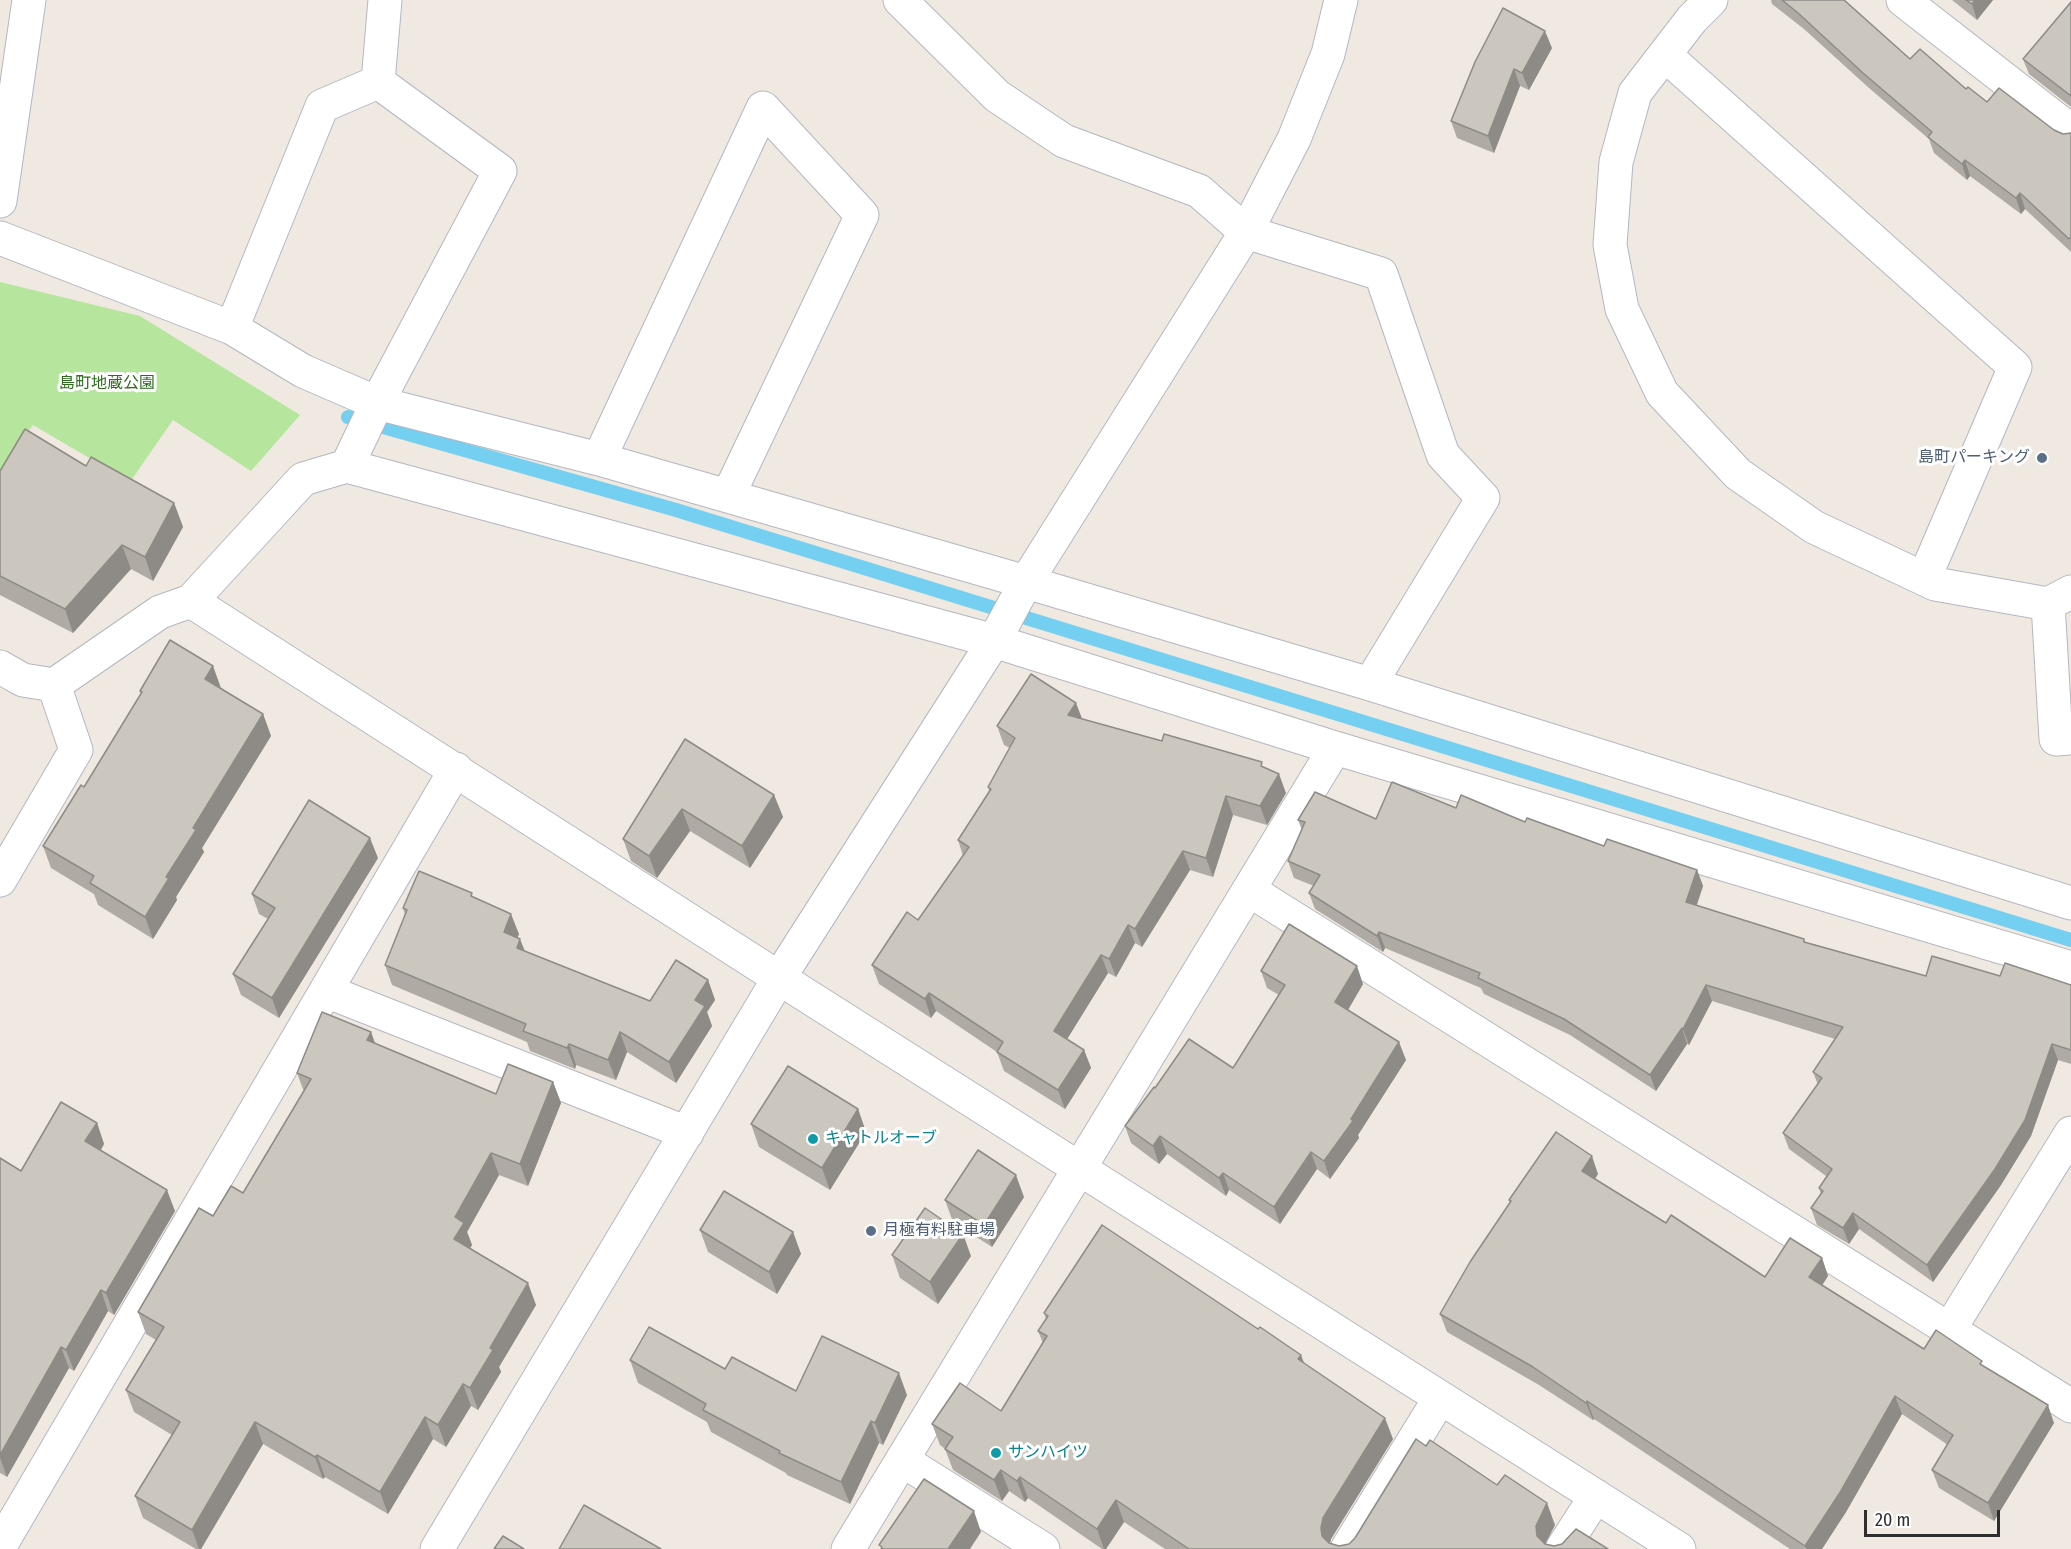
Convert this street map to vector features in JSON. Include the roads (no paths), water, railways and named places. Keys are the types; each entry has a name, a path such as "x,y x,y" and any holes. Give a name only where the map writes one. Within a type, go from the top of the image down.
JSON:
{"street":[{"path":"0,201 28,0"},
{"path":"378,82 385,0"},
{"path":"900,0 996,96 1064,141 1199,190 1246,232 1381,274 1443,455 1483,498 1370,684"},
{"path":"437,1549 779,978 994,641 1026,582 1246,232 1294,139 1328,54 1341,0"},
{"path":"1711,0 1692,19 1635,93 1616,162 1610,245 1622,309 1662,393 1738,474 1814,527 1935,584 2060,598 2056,739 2071,738"},
{"path":"1903,0 2071,131"},
{"path":"1665,55 2015,367 1924,579"},
{"path":"232,328 322,106 378,82"},
{"path":"347,466 377,403 500,171 378,82"},
{"path":"599,459 763,108 862,214 728,496"},
{"path":"0,238 232,328 303,371 377,403 599,459 1026,582 1370,684 2071,903"},
{"path":"0,667 23,680 54,686 160,612 191,601 303,479 347,466 994,641 1335,748 2071,968"},
{"path":"191,601 779,978 1679,1549"},
{"path":"0,880 76,750 54,686"},
{"path":"848,1549 1335,748"},
{"path":"0,1546 9,1512 326,991 456,769"},
{"path":"1249,890 2071,1406"},
{"path":"326,991 687,1133"},
{"path":"1949,1330 2071,1133"},
{"path":"1347,1549 1440,1398"},
{"path":"902,1460 1043,1549"},
{"path":"1562,1549 1596,1496"}],"waterway":[{"path":"348,417 676,510 2071,940"}],"place":[{"name":"島町パーキング","path":"2042,458"},
{"name":"キャトルオーブ","path":"813,1139"},
{"name":"月極有料駐車場","path":"871,1231"},
{"name":"サンハイツ","path":"996,1453"}],"park label":[{"name":"島町地蔵公園","path":"107,384"}]}
